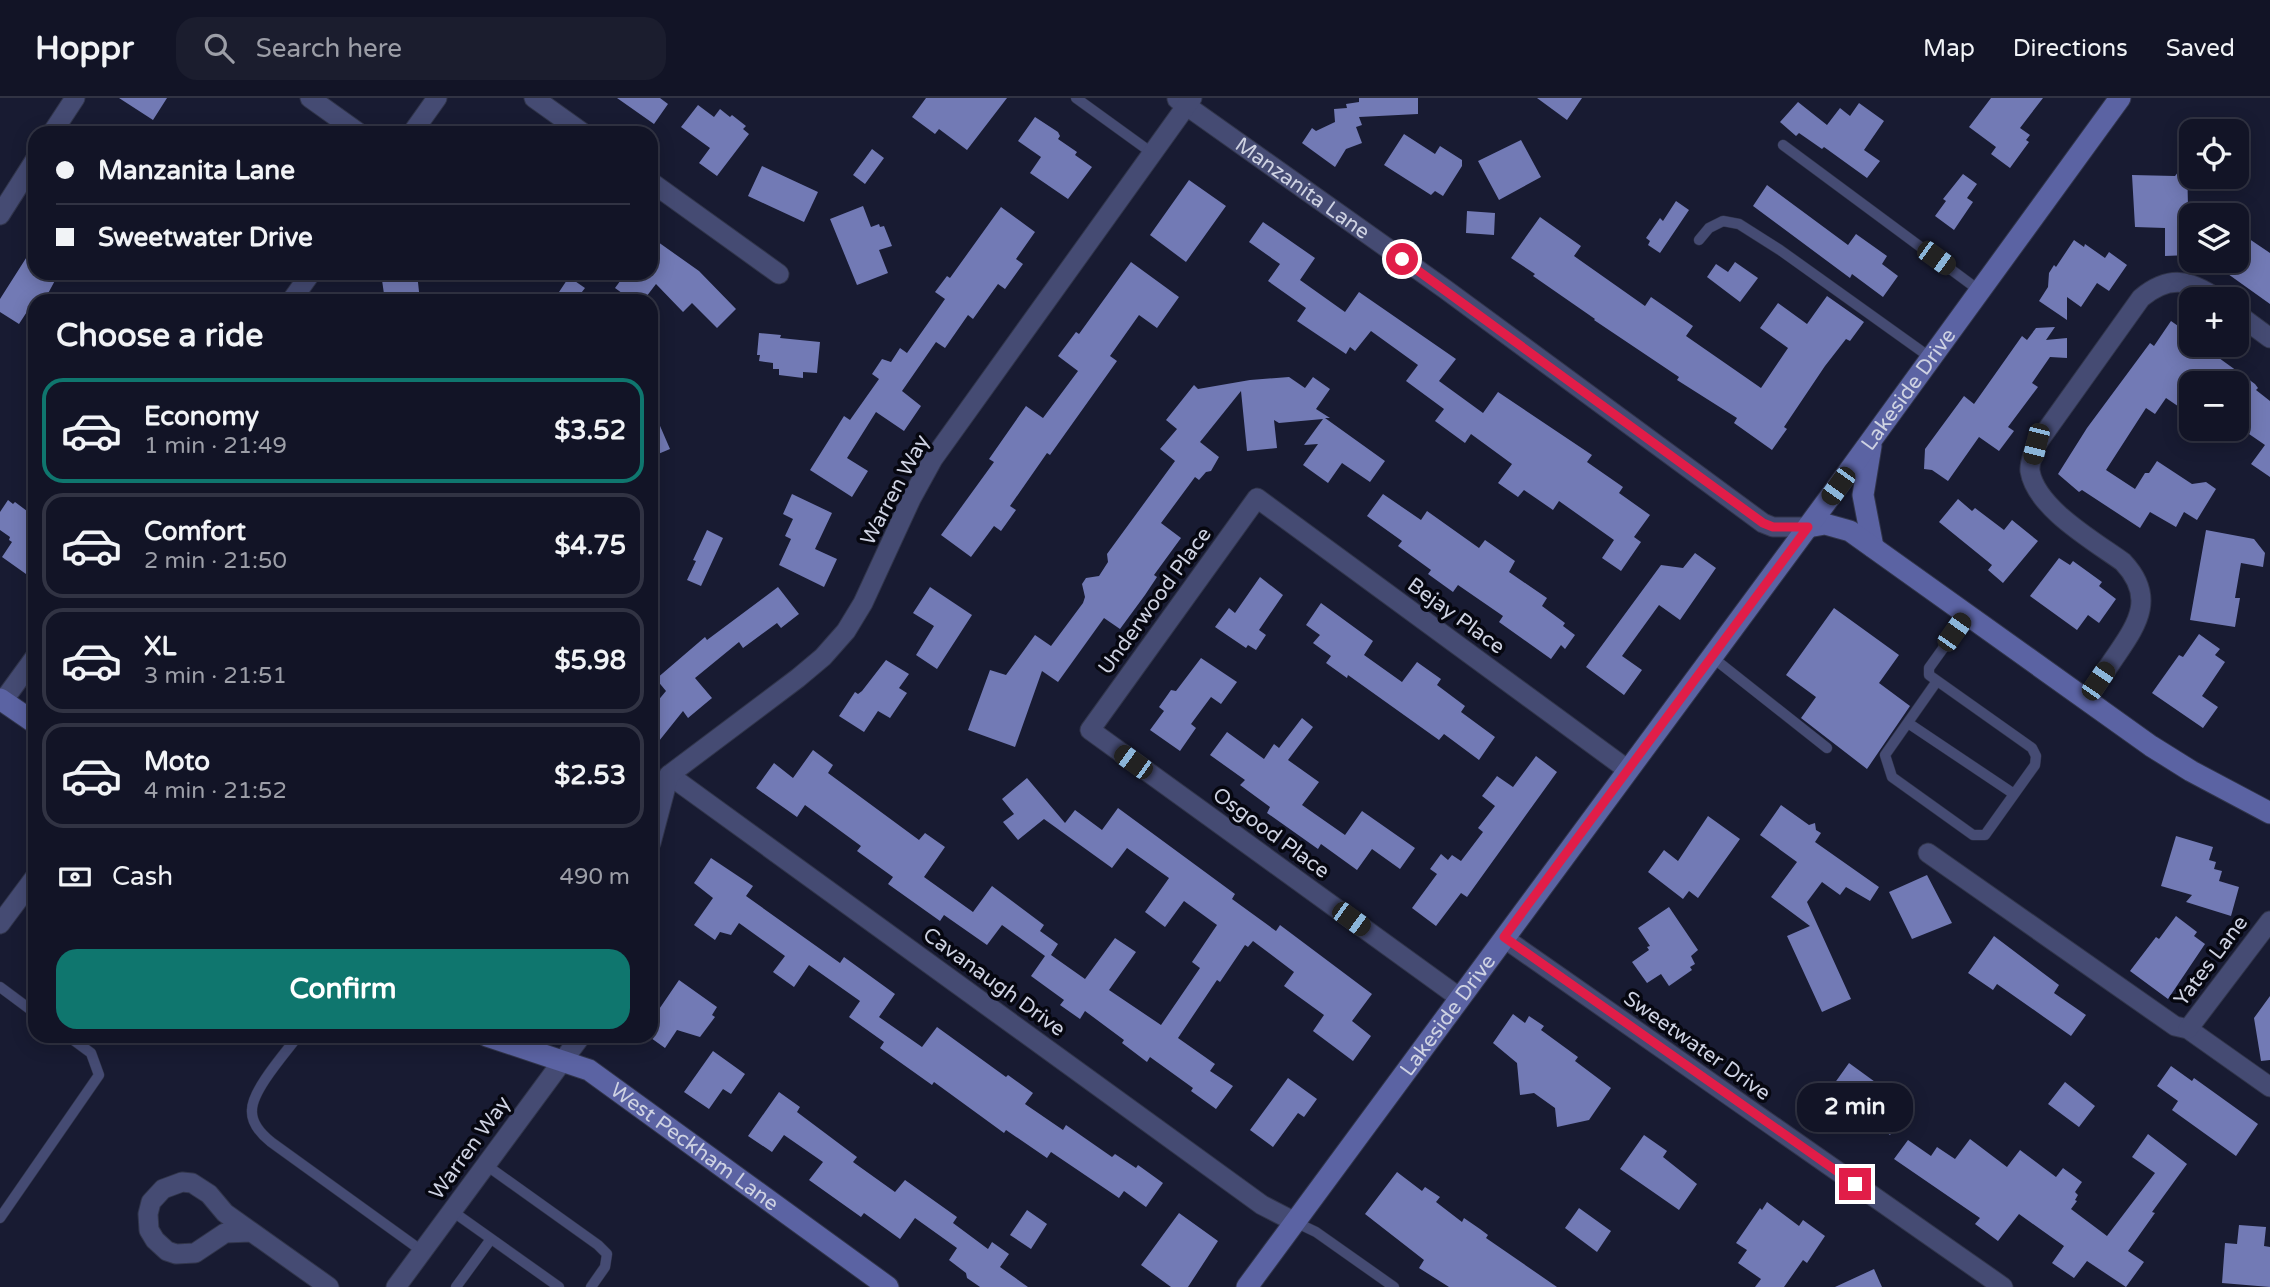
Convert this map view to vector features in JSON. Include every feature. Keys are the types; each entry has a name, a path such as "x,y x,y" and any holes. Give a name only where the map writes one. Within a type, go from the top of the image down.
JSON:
{"main road":[{"name":"Lakeside Drive","path":"1247,1287 1808,527 2120,98"},
{"path":"1872,439 1863,495 1873,547"},
{"name":"Manzanita Lane","path":"1808,527 1825,524 1841,527 2191,771 2270,813"},
{"path":"2,700 28,718"},
{"name":"West Peckham Lane","path":"508,1043 589,1070 888,1287"}],"street":[{"path":"57,126 75,98"},
{"path":"310,98 349,126"},
{"path":"417,126 437,98"},
{"path":"534,98 573,126"},
{"name":"Warren Way","path":"668,775 798,678 823,657 846,631 863,603 911,499 933,459 1152,153 1185,101"},
{"name":"Manzanita Lane","path":"1185,101 1763,523 1773,527 1808,527"},
{"path":"0,215 28,171"},
{"path":"658,187 779,274"},
{"path":"2086,700 2137,624 2141,609 2140,589 2133,573 2123,562 2047,505 2036,490 2029,469 2036,444 2141,298 2162,284 2193,284 2198,287"},
{"path":"2249,323 2270,338"},
{"name":"Underwood Place","path":"1090,730 1257,498"},
{"name":"Bejay Place","path":"1257,498 1628,770"},
{"path":"2,700 28,666"},
{"name":"Osgood Place","path":"1090,730 1460,998"},
{"path":"658,816 668,775"},
{"name":"Cavanaugh Drive","path":"668,775 1262,1205 1295,1222"},
{"name":"Yates Lane","path":"1928,853 2175,1026 2188,1029 2270,1087"},
{"path":"0,924 28,886"},
{"name":"Yates Lane","path":"2188,1029 2270,921"},
{"name":"Sweetwater Drive","path":"1504,937 2003,1287"},
{"name":"Warren Way","path":"403,1285 422,1251 576,1043"},
{"path":"251,1232 225,1233 195,1253 176,1254 167,1251 155,1240 149,1230 148,1214 151,1202 163,1189 182,1182 192,1184 209,1194 225,1213 329,1287"}],"lane":[{"path":"1076,98 1152,153"},
{"path":"1783,145 1980,291"},
{"path":"1699,240 1709,228 1723,221 1739,224 1780,250 1931,358"},
{"path":"1937,681 1885,755 1892,777 1973,835 1984,835 2035,765 2036,756 2032,748 1929,675 1929,667 1967,614"},
{"path":"1711,657 1827,748"},
{"path":"1908,723 2014,794"},
{"path":"0,987 28,1008"},
{"path":"0,1218 99,1075 91,1053 77,1043"},
{"path":"293,1043 254,1100 252,1115 259,1130 271,1142 422,1251"},
{"path":"486,1166 607,1254 605,1267 590,1287"},
{"path":"452,1211 559,1287"},
{"path":"1295,1222 1316,1232 1394,1287"},
{"path":"456,1287 491,1239"}],"building":[{"path":"119,98 167,98 153,120"},
{"path":"617,98 660,98 668,104 654,124"},
{"path":"926,98 1007,98 967,150 939,129 935,134 912,117"},
{"path":"1359,98 1418,98 1418,114 1359,117 1362,125 1356,127 1362,143 1346,149 1335,167 1302,143 1312,128 1316,131 1335,122 1334,109 1347,108 1346,104 1359,102"},
{"path":"1537,98 1582,98 1567,120"},
{"path":"1991,98 2043,98 2020,128 2030,135 2026,140 2029,142 2010,168 1991,154 1996,147 1969,127"},
{"path":"1798,102 1827,125 1840,108 1850,116 1859,103 1884,121 1864,150 1880,161 1867,178 1824,147 1822,149 1799,133 1796,136 1780,122"},
{"path":"698,105 714,117 720,109 730,117 732,115 746,126 743,129 749,134 717,176 699,163 710,148 681,127"},
{"path":"1035,117 1058,132 1058,139 1092,167 1068,199 1030,173 1041,157 1018,141"},
{"path":"1404,134 1435,154 1440,146 1462,160 1462,166 1443,196 1435,191 1431,195 1384,165"},
{"path":"1521,140 1541,177 1499,200 1478,161"},
{"path":"872,149 884,158 865,184 853,175"},
{"path":"762,166 818,192 804,222 748,196"},
{"path":"2179,171 2179,189 2188,189 2188,203 2179,203 2179,255 2165,256 2165,228 2135,227 2132,175 2175,176"},
{"path":"1963,174 1977,184 1967,198 1973,202 1954,230 1935,216 1946,201 1943,199"},
{"path":"1189,180 1226,206 1186,262 1150,235"},
{"path":"1767,185 1848,245 1856,234 1887,256 1882,264 1898,276 1883,297 1852,274 1850,278 1753,206"},
{"path":"1676,201 1689,210 1660,253 1648,245 1650,241 1646,238 1660,218 1663,221"},
{"path":"863,206 871,227 879,224 880,227 884,226 892,246 879,250 888,273 857,285 830,219"},
{"path":"1001,207 1035,232 1016,259 1023,264 1005,289 998,284 973,319 968,315 945,348 936,342 902,391 921,406 904,431 876,412 847,458 868,471 852,497 810,470 844,416 850,420 879,379 872,374 882,359 891,362 900,348 907,353 945,299 935,292 947,276 950,278"},
{"path":"1467,211 1495,213 1494,235 1466,233"},
{"path":"1540,217 1581,246 1574,256 1645,306 1651,297 1693,326 1686,336 1761,388 1788,348 1760,328 1778,303 1807,324 1827,296 1864,322 1850,341 1846,339 1825,366 1784,427 1787,429 1772,450 1734,423 1737,418 1677,380 1679,377 1594,320 1511,258"},
{"path":"1263,222 1315,258 1300,280 1345,312 1359,292 1456,359 1439,381 1483,413 1498,392 1592,455 1587,462 1623,487 1619,493 1650,515 1634,537 1641,542 1621,571 1602,558 1614,540 1559,501 1553,510 1524,490 1518,497 1498,483 1512,464 1471,434 1465,443 1435,421 1444,409 1406,381 1418,365 1371,331 1355,351 1350,347 1346,354 1297,321 1306,308 1268,281 1280,264 1249,242"},
{"path":"2249,239 2270,253 2270,304 2249,287 2228,274 2249,273"},
{"path":"2074,240 2105,258 2109,252 2127,265 2109,291 2097,283 2081,307 2067,297 2067,320 2039,301 2048,287 2049,273"},
{"path":"658,242 699,271 736,309 717,328 692,303 683,312 656,284 648,294 623,294 615,288 621,280 658,280"},
{"path":"28,255 28,280 55,280 48,294 28,294 28,310 19,324 0,312 0,299"},
{"path":"1131,262 1179,297 1157,328 1139,315 1110,356 1117,361 1010,506 1016,510 1001,531 994,526 971,557 941,535 994,462 989,459 1026,406 1043,418 1078,371 1058,356 1076,332 1079,334"},
{"path":"1735,262 1758,278 1740,302 1707,277 1716,264 1728,272"},
{"path":"382,280 418,280 419,294 384,294"},
{"path":"567,280 573,280 585,288 580,294 559,292"},
{"path":"2171,321 2179,327 2179,357 2218,357 2237,371 2179,371 2179,407 2166,398 2155,414 2146,408 2106,470 2135,489 2157,461 2192,484 2206,482 2216,489 2197,520 2184,512 2176,527 2150,512 2140,528 2082,490 2079,492 2058,474 2087,428 2150,343 2154,346"},
{"path":"2055,327 2046,340 2067,338 2067,358 2050,357 2032,383 2038,387 2008,427 2014,431 1999,451 1979,437 1948,481 1932,470 1924,469 1925,449 1964,396 1974,404 2022,336 2027,340 2036,328"},
{"path":"759,333 820,342 817,373 803,372 803,378 779,375 779,369 773,369 773,363 759,361"},
{"path":"1289,377 1305,388 1313,377 1330,389 1316,409 1385,461 1370,482 1342,463 1328,483 1303,465 1318,444 1304,445 1323,419 1279,423 1274,420 1277,448 1247,451 1241,391 1200,442 1219,457 1211,471 1206,472 1199,480 1195,477 1161,523 1181,538 1120,629 1104,618 1058,682 1042,671 1015,747 968,730 990,670 1006,675 1035,635 1051,646 1083,603 1085,597 1082,584 1086,578 1099,576 1108,562 1107,554 1175,461 1160,449 1177,429 1166,420 1194,385 1198,389 1250,380"},
{"path":"2249,380 2258,388 2256,390 2270,401 2270,477 2251,464 2265,445 2249,434"},
{"path":"658,421 670,449 658,454"},
{"path":"792,494 832,513 815,549 837,559 824,587 779,565 791,539 785,536 793,519 783,514"},
{"path":"1383,494 1421,520 1427,511 1479,548 1485,540 1515,561 1509,572 1547,598 1542,606 1565,623 1563,626 1575,635 1565,649 1561,645 1551,659 1499,622 1503,616 1458,585 1453,592 1428,574 1431,570 1398,546 1402,541 1367,516"},
{"path":"1958,499 1972,511 1975,508 2004,530 2012,520 2038,541 2003,583 1988,570 1992,565 1939,522"},
{"path":"8,500 28,512 26,574 2,557 12,542 10,537 0,530 0,512"},
{"path":"707,530 723,538 701,586 687,580"},
{"path":"2206,530 2254,539 2265,553 2263,567 2241,563 2235,598 2240,598 2235,627 2190,620"},
{"path":"1695,553 1716,568 1680,620 1659,605 1622,656 1642,670 1624,695 1586,667 1661,565 1683,568"},
{"path":"2059,558 2070,565 2073,561 2102,582 2099,586 2116,599 2099,623 2088,615 2077,630 2030,596"},
{"path":"1260,577 1283,595 1259,630 1266,635 1256,650 1248,645 1246,648 1215,627 1229,608 1235,613"},
{"path":"778,587 799,614 781,628 777,623 743,648 739,642 695,678 712,698 688,718 683,711 658,742 658,701 666,691 658,677 705,637 707,640"},
{"path":"930,587 972,615 937,669 916,655 934,626 913,613"},
{"path":"1321,603 1373,641 1364,655 1402,682 1417,662 1441,679 1437,685 1465,706 1461,712 1495,737 1479,760 1444,734 1439,740 1348,675 1347,678 1326,663 1331,656 1313,643 1320,635 1306,625"},
{"path":"1834,608 1899,655 1879,683 1910,706 1867,769 1801,718 1816,697 1786,675"},
{"path":"2199,634 2220,649 2215,655 2225,662 2202,696 2218,707 2203,728 2152,693 2179,655 2183,657"},
{"path":"1201,658 1237,682 1221,704 1211,697 1191,724 1196,728 1180,751 1150,730 1164,711 1159,707 1171,690 1176,691"},
{"path":"886,660 909,674 899,688 907,693 890,718 878,711 864,732 839,716 855,692 858,694 862,691"},
{"path":"1302,718 1313,727 1288,760 1319,782 1302,805 1345,835 1362,811 1415,848 1400,869 1372,849 1357,870 1321,844 1318,849 1267,813 1270,807 1240,785 1245,780 1210,755 1227,732 1264,759 1274,744 1279,748"},
{"path":"813,750 833,765 828,773 919,840 925,833 945,847 924,877 973,912 992,886 1044,925 1040,931 1058,944 1051,955 1085,979 1115,938 1136,952 1109,990 1161,1025 1200,968 1192,962 1217,925 1184,901 1165,927 1145,912 1169,878 1127,848 1112,868 1044,819 1018,840 1003,822 1014,814 1002,799 1027,778 1065,823 1075,810 1102,830 1118,808 1235,894 1232,899 1276,931 1280,925 1372,994 1352,1021 1371,1036 1353,1061 1313,1031 1324,1015 1284,986 1294,972 1253,941 1248,947 1245,945 1220,982 1217,980 1178,1038 1215,1064 1210,1071 1233,1086 1216,1109 1191,1091 1193,1088 1150,1057 1147,1062 1122,1043 1124,1040 1085,1011 1080,1019 1060,1005 1064,1000 1031,976 1045,956 1002,925 987,945 944,915 940,921 888,884 893,877 857,851 861,846 805,805 797,817 756,788 774,763 793,778"},
{"path":"1536,756 1557,772 1467,897 1461,893 1436,926 1412,908 1437,874 1430,869 1441,854 1448,860 1452,855 1461,861 1483,832 1478,828 1495,806 1482,796 1497,776 1513,787"},
{"path":"1781,805 1809,825 1815,823 1816,830 1821,833 1815,842 1879,887 1870,901 1846,887 1840,895 1822,882 1807,902 1851,999 1822,1012 1787,936 1810,926 1771,897 1797,862 1760,835"},
{"path":"1708,816 1740,839 1698,898 1689,891 1683,899 1648,872 1664,850 1678,861"},
{"path":"2176,836 2213,847 2209,860 2216,862 2214,869 2222,871 2219,881 2239,887 2231,916 2186,902 2192,895 2161,886"},
{"path":"711,858 753,886 746,896 840,963 844,957 895,994 879,1017 922,1047 937,1027 1006,1077 1008,1075 1033,1093 1025,1104 1063,1130 1066,1125 1112,1157 1115,1154 1136,1168 1138,1165 1163,1183 1146,1207 1124,1191 1119,1198 1051,1152 1047,1158 1006,1130 1004,1133 934,1082 932,1085 880,1048 884,1042 849,1017 860,1001 809,965 794,987 773,972 785,956 739,923 731,935 720,932 715,940 694,925 713,898 694,883"},
{"path":"1927,875 1952,923 1912,939 1889,892"},
{"path":"1669,907 1698,950 1691,956 1695,964 1690,967 1692,970 1669,986 1661,974 1647,983 1632,962 1649,950 1647,947 1650,946 1638,928"},
{"path":"2176,916 2197,932 2194,936 2205,944 2168,999 2130,971"},
{"path":"1994,936 2059,985 2054,993 2086,1015 2071,1036 1997,984 1993,990 1968,973"},
{"path":"679,980 717,1007 712,1015 715,1017 700,1037 677,1030 665,1048 658,1043 658,1011"},
{"path":"2270,996 2270,1060 2261,1061 2254,1018"},
{"path":"1513,1014 1525,1023 1529,1016 1544,1026 1541,1030 1578,1057 1575,1061 1611,1088 1589,1120 1557,1127 1555,1108 1534,1093 1520,1095 1517,1063 1493,1043"},
{"path":"713,1051 745,1074 731,1094 723,1089 709,1109 684,1092"},
{"path":"1849,1063 1893,1095 1888,1102 1905,1114 1890,1135 1829,1091"},
{"path":"2171,1066 2192,1081 2194,1078 2258,1124 2236,1156 2172,1110 2178,1101 2157,1086"},
{"path":"1288,1078 1317,1099 1304,1117 1298,1113 1273,1147 1250,1130"},
{"path":"2065,1082 2095,1106 2079,1127 2048,1104"},
{"path":"779,1092 800,1107 797,1112 857,1157 853,1162 895,1192 905,1180 957,1217 953,1223 988,1249 992,1242 1009,1254 1000,1267 1028,1287 980,1287 949,1260 957,1248 915,1218 900,1239 864,1213 861,1217 809,1180 823,1162 784,1135 772,1152 748,1136"},
{"path":"2148,1134 2187,1164 2128,1251 2144,1262 2126,1287 2087,1261 2074,1278 2052,1263 2064,1246 2019,1214 1998,1241 1975,1224 1980,1218 1894,1159 1908,1140 1931,1156 1937,1147 1955,1159 1970,1139 2007,1167 2020,1150 2056,1177 2063,1168 2082,1182 2075,1192 2078,1195 2075,1200 2077,1201 2071,1209 2107,1236 2155,1173 2132,1157"},
{"path":"1644,1135 1667,1151 1663,1157 1697,1184 1679,1210 1620,1169"},
{"path":"1397,1172 1422,1191 1425,1187 1440,1197 1436,1202 1462,1222 1464,1218 1480,1229 1488,1235 1486,1238 1557,1287 1449,1287 1419,1268 1424,1260 1365,1214"},
{"path":"1767,1202 1799,1226 1803,1220 1825,1236 1807,1263 1803,1260 1784,1287 1755,1287 1761,1279 1738,1263 1747,1250 1736,1243"},
{"path":"1579,1208 1611,1231 1597,1252 1565,1228"},
{"path":"1027,1210 1047,1224 1031,1249 1010,1235"},
{"path":"1179,1213 1218,1241 1188,1287 1171,1287 1141,1265"},
{"path":"2239,1225 2266,1227 2264,1246 2270,1247 2270,1287 2222,1283 2225,1243 2237,1244"},
{"path":"1874,1269 1882,1287 1835,1287"}],"route":[{"path":"1402,259 1763,523 1773,527 1808,527 1504,937 1855,1184"}]}
